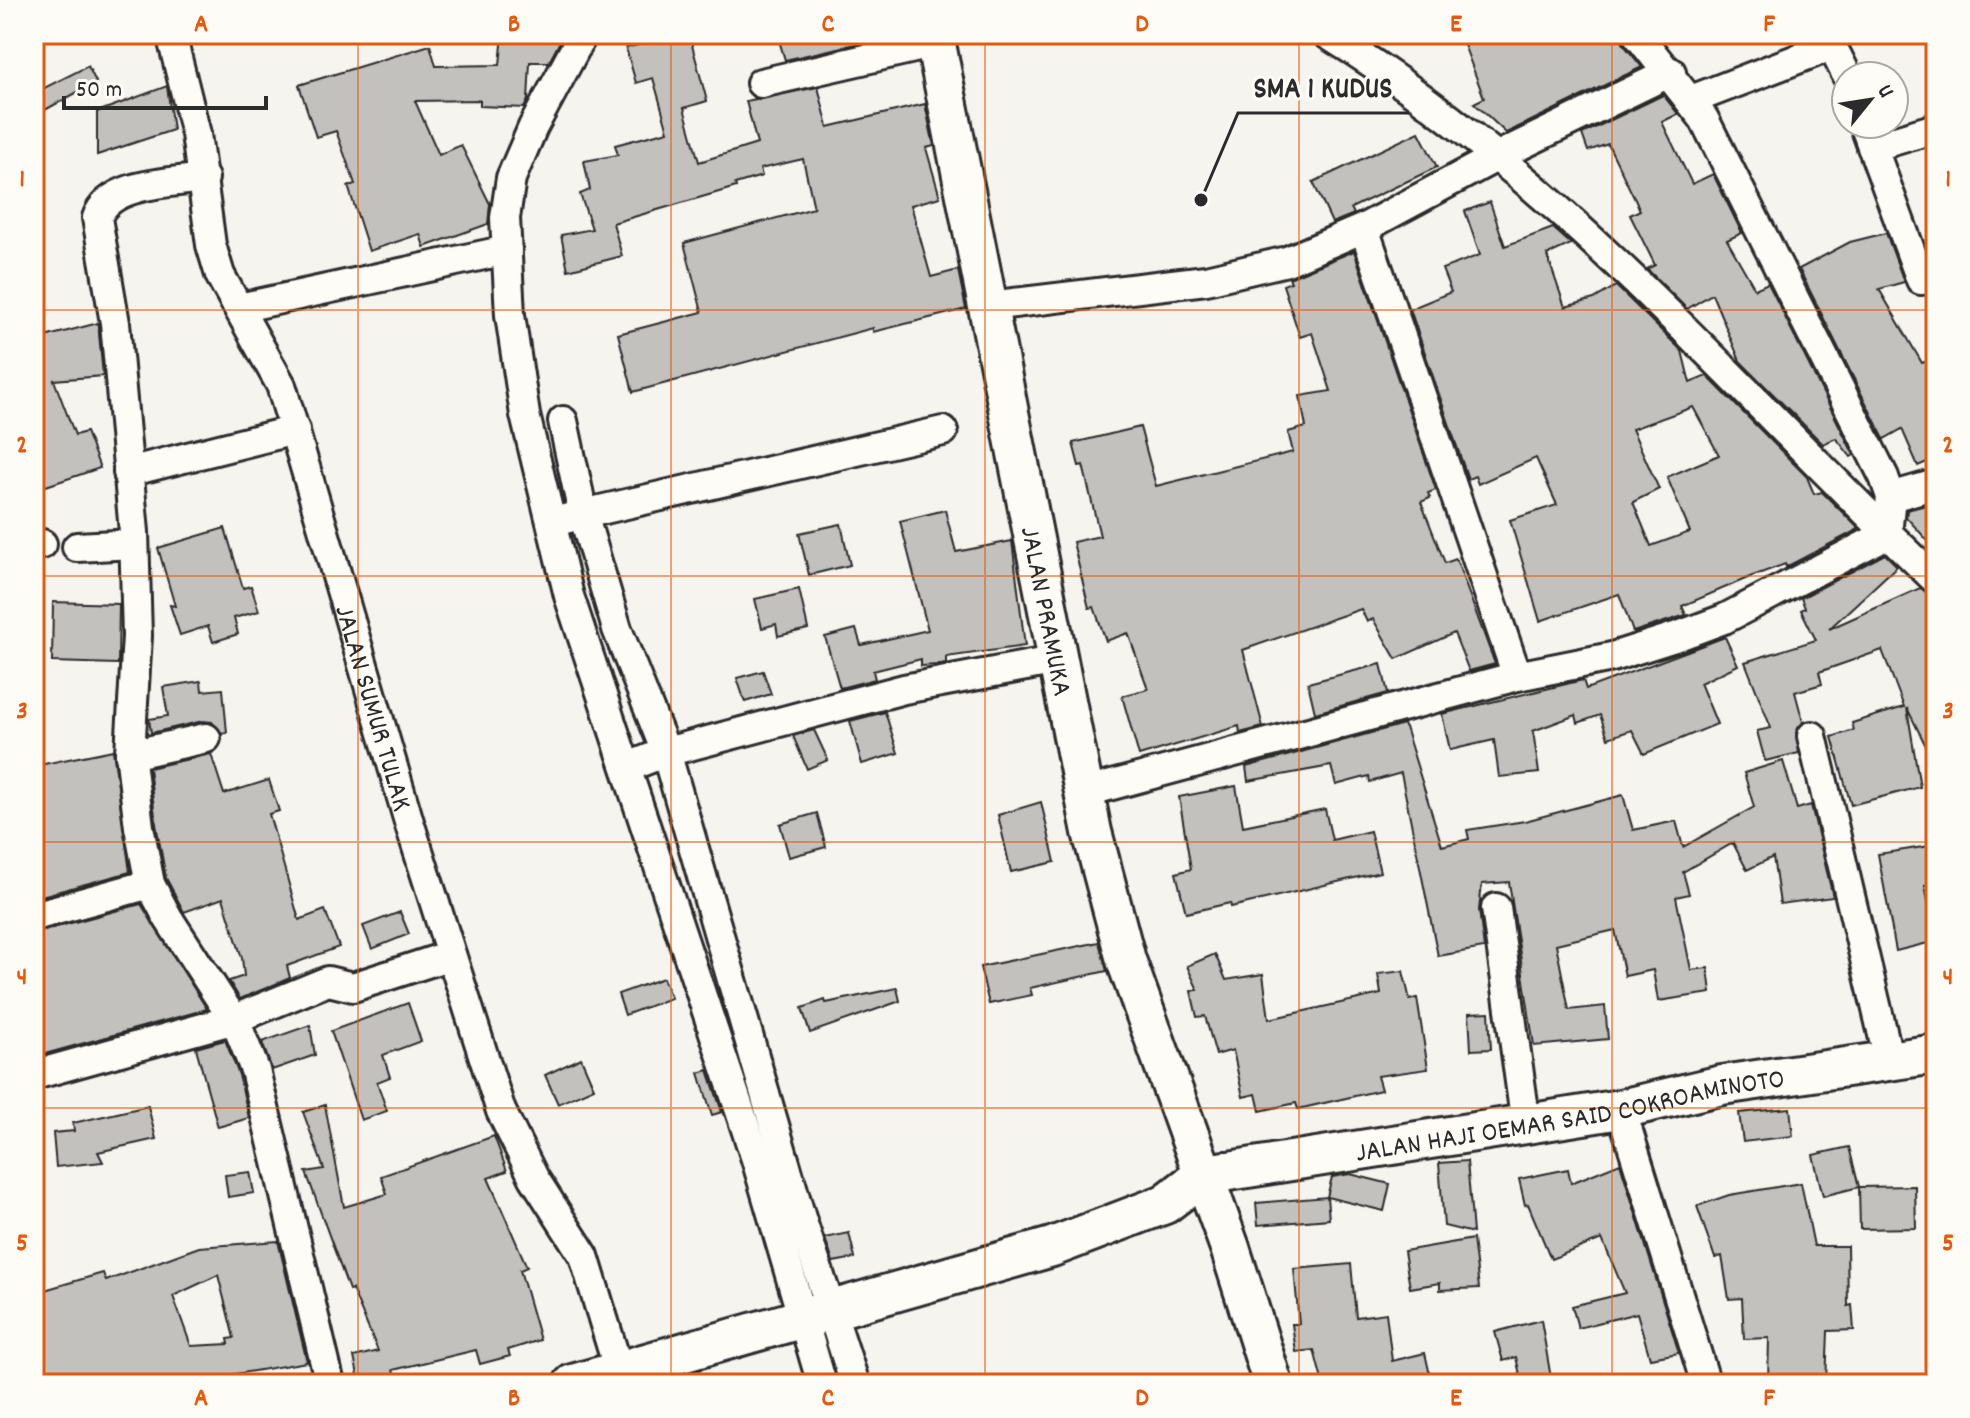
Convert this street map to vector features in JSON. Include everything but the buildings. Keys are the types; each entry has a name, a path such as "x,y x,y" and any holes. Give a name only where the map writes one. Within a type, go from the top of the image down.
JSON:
{"main road":[{"name":"JALAN PRAMUKA","path":"935,39 1092,832 1126,960 1220,1172 1273,1384"},
{"name":"JALAN HAJI OEMAR SAID COKROAMINOTO","path":"1220,1172 1621,1109 1722,1085 1936,1054"},
{"path":"573,1384 1052,1247 1165,1204 1220,1172"}],"street":[{"name":"JALAN SUMUR TULAK","path":"171,34 196,134 211,245 220,275 275,370 501,1111 534,1178 584,1256 619,1371"},
{"path":"583,34 533,127 511,178 505,218 510,315 525,415 567,519 617,629 646,760 756,1159 816,1313 855,1384"},
{"path":"1327,34 1390,73 1498,156 1679,320 1887,534 1936,580"},
{"path":"1637,34 1691,100 1729,165 1891,497 1887,534"},
{"path":"761,83 935,39"},
{"path":"1691,100 1826,48 1839,60"},
{"path":"989,306 1206,280 1287,261 1364,228 1498,156 1671,72"},
{"path":"1910,131 1936,128"},
{"path":"1869,140 1921,280"},
{"path":"204,178 138,189 118,196 103,205 97,218 115,323 134,544 137,636 130,755 150,884 168,918 235,1019 255,1070 330,1384"},
{"path":"1364,228 1517,676"},
{"path":"239,308 507,250"},
{"path":"563,421 569,596 646,760 816,1313 822,1384"},
{"path":"128,472 295,430"},
{"path":"567,519 943,431"},
{"path":"1891,497 1936,484"},
{"path":"1086,792 1517,676 1612,657 1710,625 1887,534"},
{"path":"77,547 134,544"},
{"path":"646,760 904,689 1058,660"},
{"path":"1812,736 1889,1060"},
{"path":"130,755 206,738"},
{"path":"34,916 150,884"},
{"path":"1496,908 1526,1125"},
{"path":"34,1075 235,1019 328,981 353,987 451,955"},
{"path":"1621,1109 1706,1384"}],"place":[{"name":"SMA 1 KUDUS","path":"1201,200"}]}
